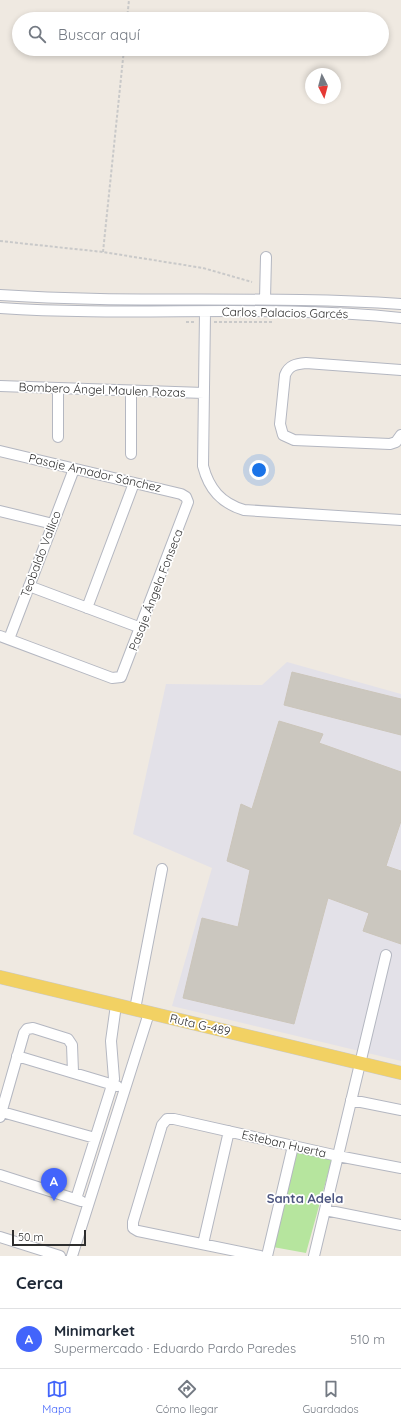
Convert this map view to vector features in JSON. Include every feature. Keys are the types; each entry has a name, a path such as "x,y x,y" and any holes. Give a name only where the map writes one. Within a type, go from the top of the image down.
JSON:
{"main road":[{"name":"Ruta G-489","path":"0,977 401,1072"}],"street":[{"path":"265,299 266,257"},
{"name":"Carlos Palacios Garcés","path":"0,295 70,298 265,299 401,304"},
{"path":"169,299 169,312"},
{"name":"Carlos Palacios Garcés","path":"0,308 74,312 340,314 401,318"},
{"path":"205,312 203,466 207,480 230,506 244,510 401,520"},
{"path":"401,370 306,363 293,365 289,368 285,375 280,424 283,434 294,440 390,444 396,442 401,436"},
{"name":"Bombero Ángel Maulen Rozas","path":"0,386 204,393"},
{"path":"58,388 58,437"},
{"path":"131,391 131,454"},
{"name":"Pasaje Amador Sánchez","path":"0,451 181,494 187,499"},
{"name":"Teobaldo Vallico","path":"4,638 29,586 74,469"},
{"path":"87,608 134,483"},
{"name":"Pasaje Ángela Fonseca","path":"4,638 112,678 119,678 124,673 187,507 187,499"},
{"path":"0,511 53,524"},
{"path":"29,586 141,628"},
{"path":"135,1009 162,869"},
{"path":"314,1256 386,955"},
{"path":"76,1199 112,1085 114,1073 111,1034 116,1005"},
{"path":"72,1256 149,1012"},
{"path":"73,1072 72,1045 68,1039 33,1028 27,1029 24,1033 1,1114 95,1138"},
{"path":"17,1056 125,1088"},
{"path":"351,1100 401,1110"},
{"name":"Esteban Huerta","path":"202,1244 138,1231 133,1228 133,1222 162,1125 167,1120 174,1119 338,1156 401,1168"},
{"path":"228,1131 202,1244 260,1256"},
{"path":"268,1256 293,1146"},
{"path":"0,1175 88,1203"},
{"path":"325,1210 401,1225"},
{"path":"0,1237 60,1256"}],"path":[{"path":"128,12 129,0"},
{"path":"103,252 123,56"},
{"path":"0,241 103,252 203,268 252,282"}],"shaded area":[{"path":"287,662 401,694 401,1061 172,1006 212,868 133,834 166,684 262,685"}],"green space":[{"path":"295,1152 332,1159 306,1253 273,1247"}],"building":[{"path":"292,672 401,699 401,735 284,705"},
{"path":"279,721 323,734 319,743 401,772 401,821 386,866 401,871 401,944 363,931 369,913 328,898 294,1024 183,998 202,918 238,927 250,870 227,861 241,804 252,809"}],"place":[{"name":"Minimarket","path":"54,1201"}],"district":[{"name":"Santa Adela","path":"305,1198"}]}
